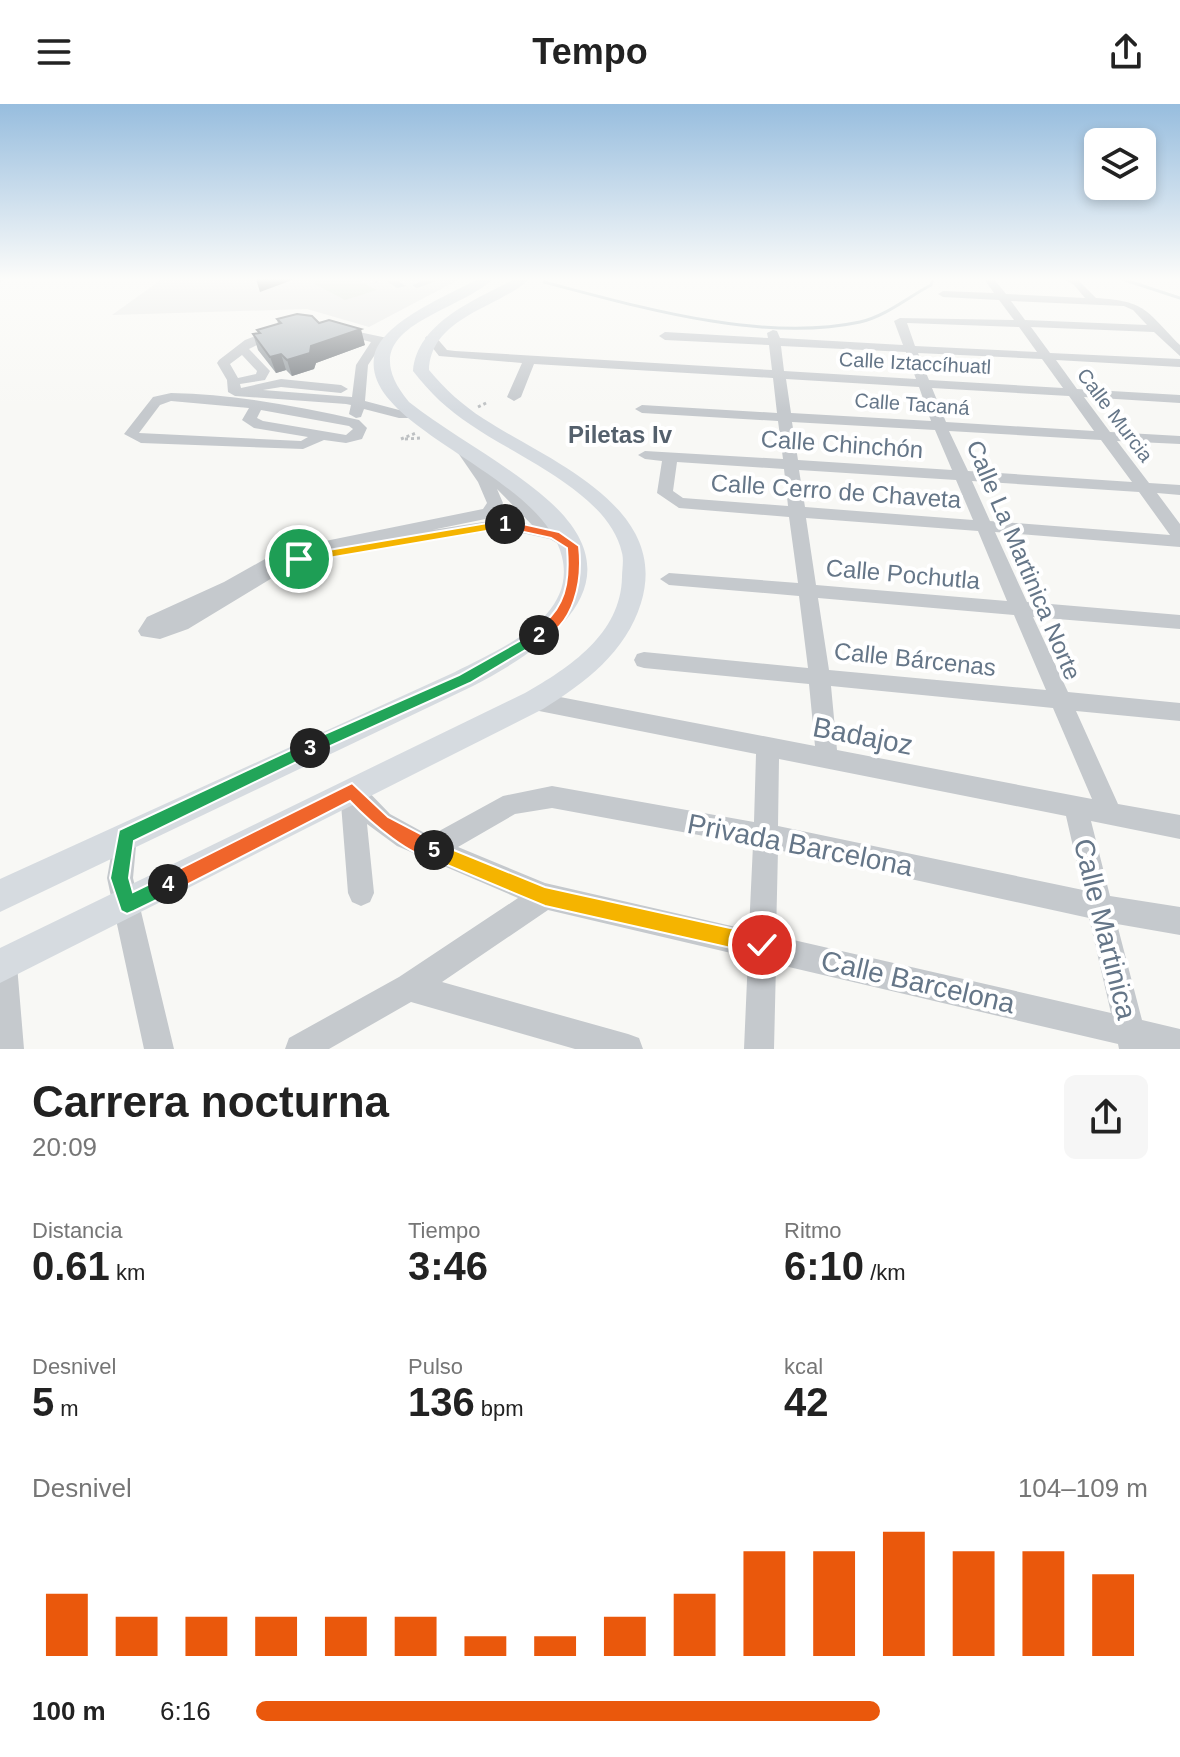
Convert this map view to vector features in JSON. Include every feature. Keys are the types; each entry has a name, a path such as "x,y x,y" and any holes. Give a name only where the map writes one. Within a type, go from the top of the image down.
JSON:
{"main road":[{"path":"0,896 511,655 538,636 566,605 576,572 552,512 396,399 381,379 383,342 411,323"},
{"path":"1,966 534,701 582,671 620,628 634,585 630,546 618,523 602,504 445,396 421,371 420,356 431,338 450,323"}],"street":[{"name":"Calle La Martinica Norte","path":"901,323 922,384 1111,815"},
{"name":"Calle La Martinica Norte","path":"1002,323 1022,324"},
{"path":"1151,323 1180,352"},
{"path":"1022,324 1157,329"},
{"name":"Calle Murcia","path":"1022,324 1180,539"},
{"path":"236,388 222,365 242,348 287,327"},
{"path":"325,327 383,342"},
{"path":"665,336 773,337 908,349 1180,363"},
{"path":"773,337 792,464 827,759"},
{"path":"431,338 443,353 455,355"},
{"path":"354,423 353,401 364,354 383,342"},
{"path":"236,388 264,373 242,348"},
{"name":"Calle Iztaccíhuatl","path":"421,371 455,355 1180,399"},
{"path":"514,397 530,359"},
{"path":"236,388 267,384 337,387 353,401 399,414 417,415"},
{"path":"256,408 249,418 251,422 321,436 353,438 360,428 354,423 329,418 184,398 158,400 131,434 141,439 303,445 321,436"},
{"path":"329,418 344,411 353,401"},
{"name":"Calle Tacaná","path":"642,409 1180,440"},
{"path":"463,450 495,499 536,529 564,541"},
{"name":"Calle Chinchón","path":"645,455 1180,490"},
{"name":"Calle Cerro de Chaveta","path":"670,457 665,493 679,503 1180,539"},
{"path":"495,499 493,511 484,516 287,554 230,587 154,622 148,631 160,632 181,624 271,571 299,559 492,525 536,529"},
{"name":"Calle Pochutla","path":"669,579 1180,622"},
{"name":"Calle Bárcenas","path":"644,660 1180,712"},
{"name":"Badajoz","path":"534,701 1180,827"},
{"path":"759,1049 768,748"},
{"path":"352,791 361,893"},
{"name":"Calle Barcelona","path":"352,791 381,822 430,849 545,896 762,945 1132,1041 1180,1044"},
{"name":"Privada Barcelona","path":"430,849 511,804 537,797 552,797 767,836 1099,907 1180,921"},
{"name":"Calle Martinica","path":"1076,809 1132,1041"},
{"path":"125,836 120,878 159,1049"},
{"path":"300,1049 409,987 545,896"},
{"path":"1,966 9,1049"},
{"path":"409,987 628,1049"}],"shaded area":[{"path":"356,323 376,323 369,327"}],"building":[{"path":"281,323 340,323 361,329 311,346 310,353 287,360 281,354 270,357 253,334 260,333 257,330"}],"waterway":[{"path":"729,323 783,328 852,323"}],"district":[{"name":"Piletas Iv","path":"620,434"}],"route":[{"path":"299,559 503,524 555,535 573,546 576,572 571,594 557,619 511,655 125,836 120,878 127,905 352,791 381,822 406,838 525,890 762,945"}]}
